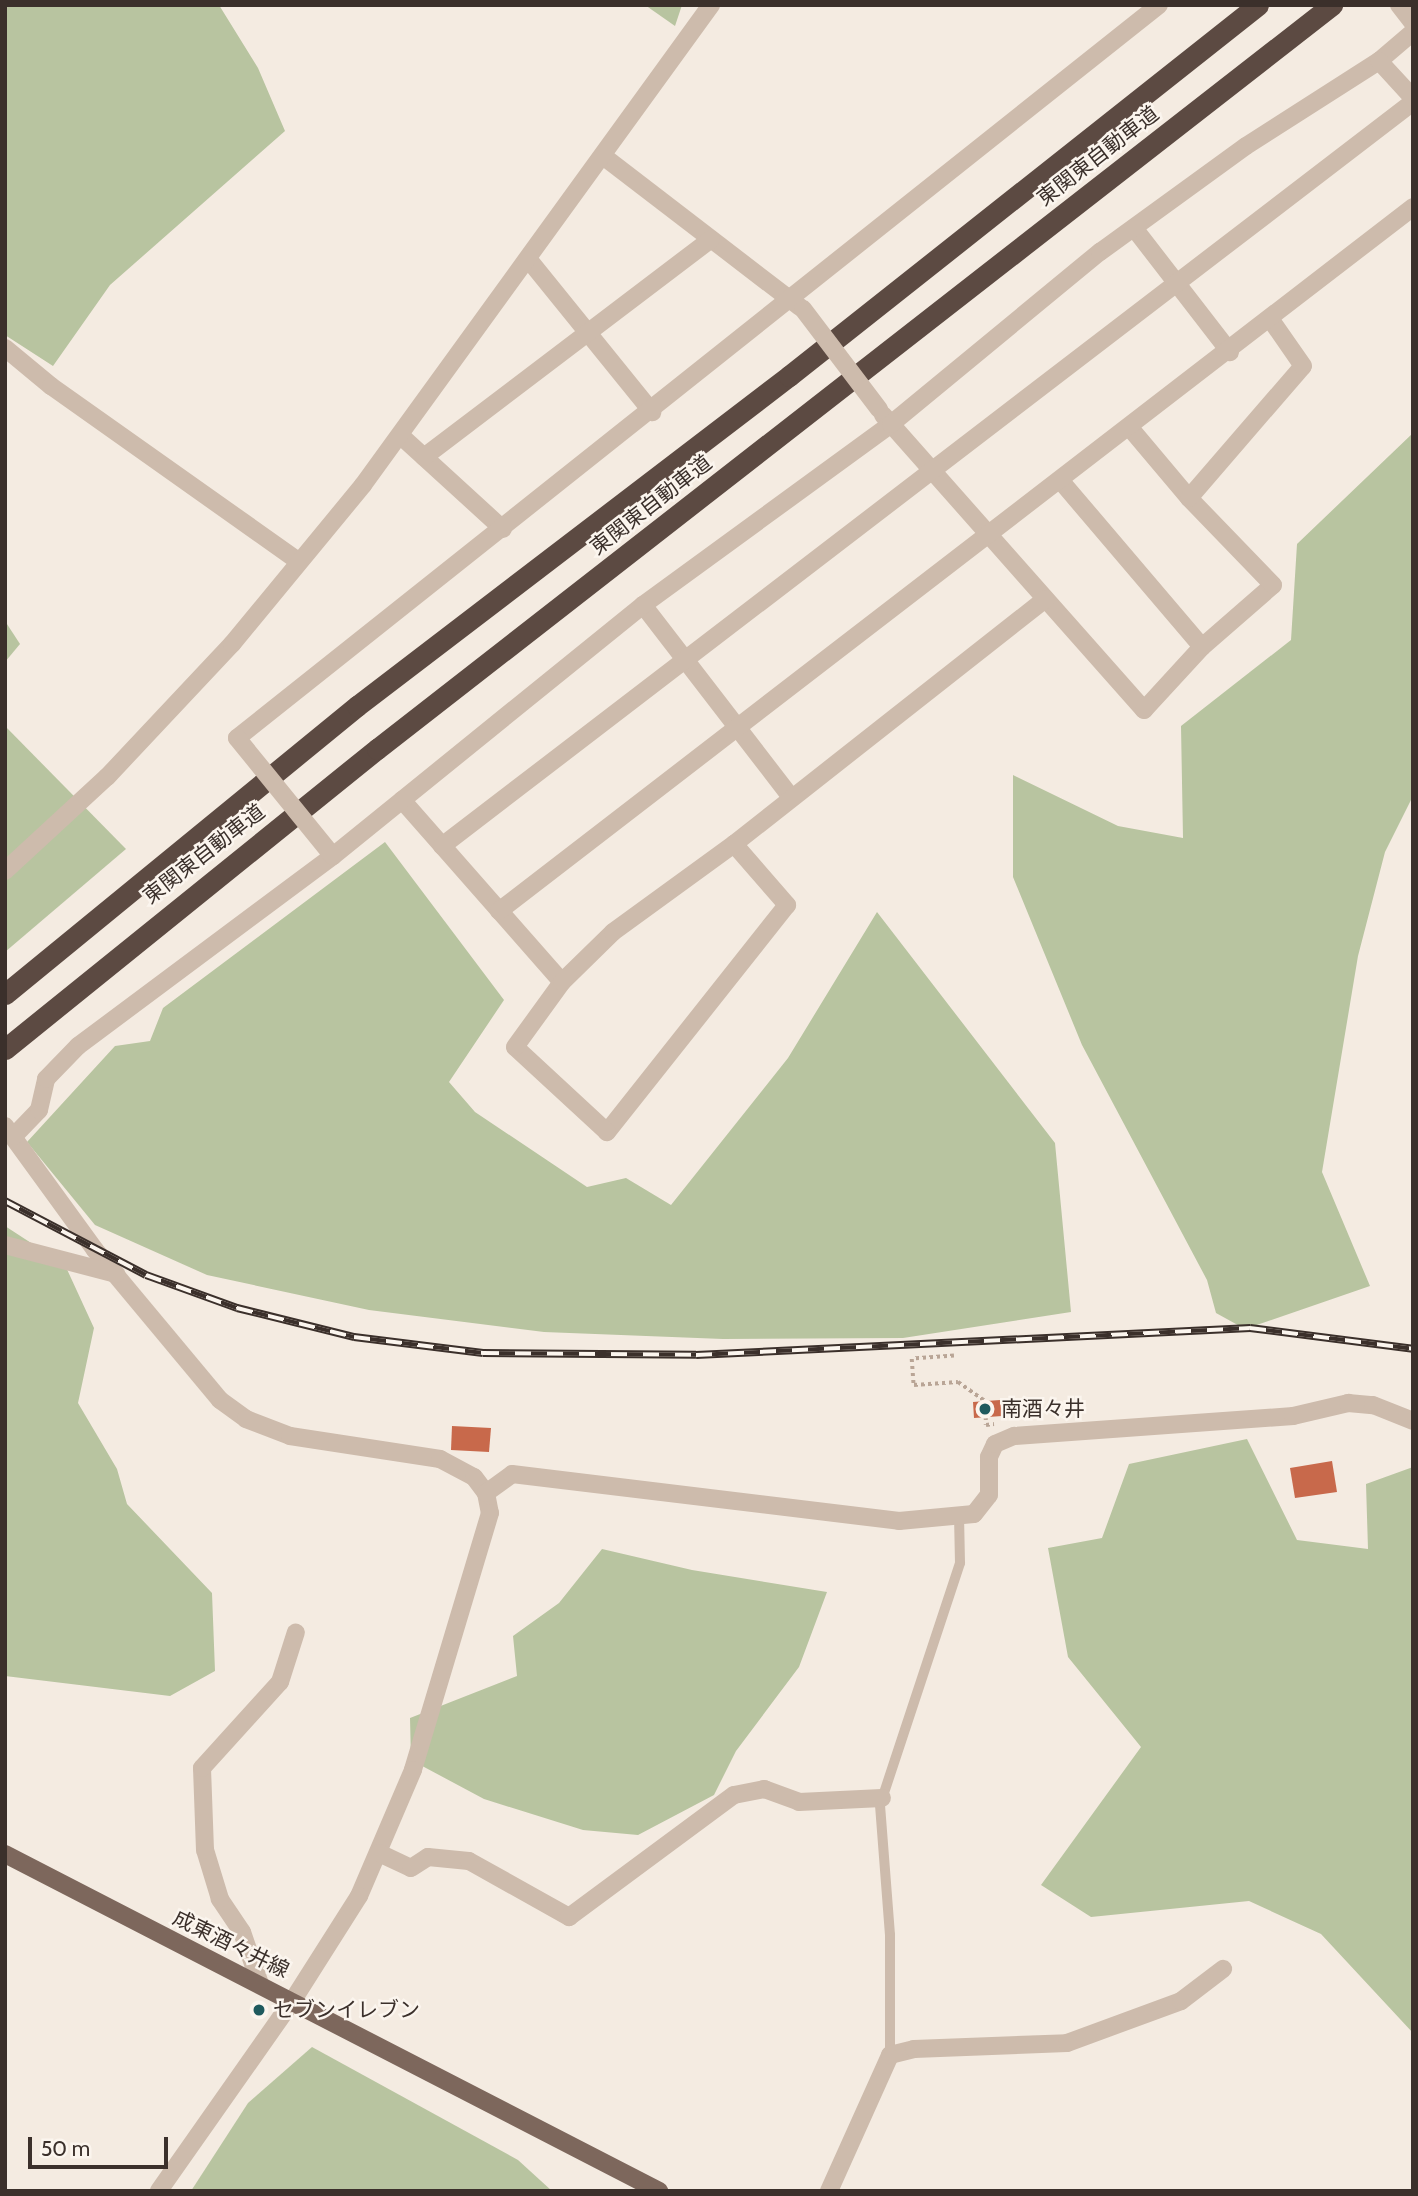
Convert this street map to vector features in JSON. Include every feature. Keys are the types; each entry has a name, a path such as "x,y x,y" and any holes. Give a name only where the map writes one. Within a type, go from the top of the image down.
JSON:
{"highway":[{"name":"東関東自動車道","path":"5,993 357,706 789,376 1258,5"},
{"name":"東関東自動車道","path":"5,1049 377,748 1332,5"}],"main road":[{"name":"成東酒々井線","path":"5,1854 293,2000 659,2191"}],"street":[{"path":"5,871 107,777 232,644 401,436 711,5"},
{"path":"333,856 237,738 652,412 798,305 1159,5"},
{"path":"1399,5 1413,23"},
{"path":"159,2191 293,2000 359,1896 379,1853 438,1695 490,1513 486,1493 474,1477 440,1459 290,1436 246,1419 220,1400 116,1274 9,1131 39,1110 46,1079 79,1046 333,856 643,605 891,425 1134,228 1246,146 1378,61 1413,32"},
{"path":"442,846 1413,100 1378,61"},
{"path":"603,156 798,305 891,425 1144,710 1202,647 1273,585 1189,498 1130,428"},
{"path":"499,911 987,534 1230,352 1413,207"},
{"path":"1134,228 1230,352"},
{"path":"424,457 711,239"},
{"path":"529,260 652,412"},
{"path":"1189,498 1303,366 1271,320"},
{"path":"5,348 51,386 298,561"},
{"path":"401,436 503,529"},
{"path":"1060,480 1202,647"},
{"path":"734,845 787,905 607,1132 515,1047 562,982 612,932 734,845 791,797 1045,599"},
{"path":"643,605 791,797"},
{"path":"402,800 562,982"},
{"path":"5,1245 116,1274"},
{"path":"486,1493 512,1474 899,1521 974,1514 989,1495 989,1457 995,1444 1014,1436 1293,1416 1348,1403 1373,1405 1413,1421"},
{"path":"260,1984 242,1931 220,1899 205,1850 202,1768 280,1682 296,1632"},
{"path":"379,1853 411,1868 428,1857 469,1861 569,1917 734,1796 764,1790 799,1802 882,1798"},
{"path":"829,2191 890,2055 914,2049 1067,2043 1181,2001 1223,1969"}],"lane":[{"path":"890,2055 882,1798 960,1563 960,1515"}],"path":[{"path":"954,1356 912,1359 914,1385 958,1382 984,1401"}],"green space":[{"path":"5,5 219,5 258,68 285,131 110,285 53,366 5,335"},
{"path":"645,5 682,5 675,26"},
{"path":"1413,433 1413,796 1385,852 1358,956 1322,1172 1370,1286 1245,1329 1216,1313 1207,1280 1082,1045 1013,877 1013,775 1118,826 1183,838 1181,726 1291,640 1297,544"},
{"path":"5,621 20,644 5,662"},
{"path":"5,726 126,849 5,952"},
{"path":"385,842 504,1000 449,1082 475,1112 587,1187 626,1178 671,1205 788,1058 877,912 1055,1143 1071,1312 903,1338 723,1339 544,1332 369,1310 207,1275 95,1225 27,1142 115,1046 150,1041 163,1008"},
{"path":"5,1226 65,1265 94,1328 78,1403 117,1469 127,1504 212,1593 215,1671 170,1696 5,1676"},
{"path":"1247,1439 1297,1540 1368,1549 1366,1484 1413,1467 1413,2033 1321,1934 1249,1901 1091,1917 1041,1885 1141,1747 1068,1657 1048,1548 1102,1538 1129,1464"},
{"path":"602,1549 692,1570 827,1592 799,1667 736,1751 714,1795 638,1835 583,1830 484,1799 411,1760 410,1718 517,1676 513,1636 559,1603"},
{"path":"312,2047 518,2160 552,2191 191,2191 248,2103"}],"building":[{"path":"1000,1400 1002,1416 974,1418 973,1402"},
{"path":"452,1426 491,1428 489,1452 451,1450"},
{"path":"1332,1461 1337,1492 1295,1498 1290,1468"}],"railway":[{"path":"5,1201 146,1275 237,1308 354,1337 483,1353 696,1355 1250,1328 1413,1349"}],"place":[{"name":"南酒々井","path":"985,1409"},
{"name":"セブンイレブン","path":"259,2010"}]}
